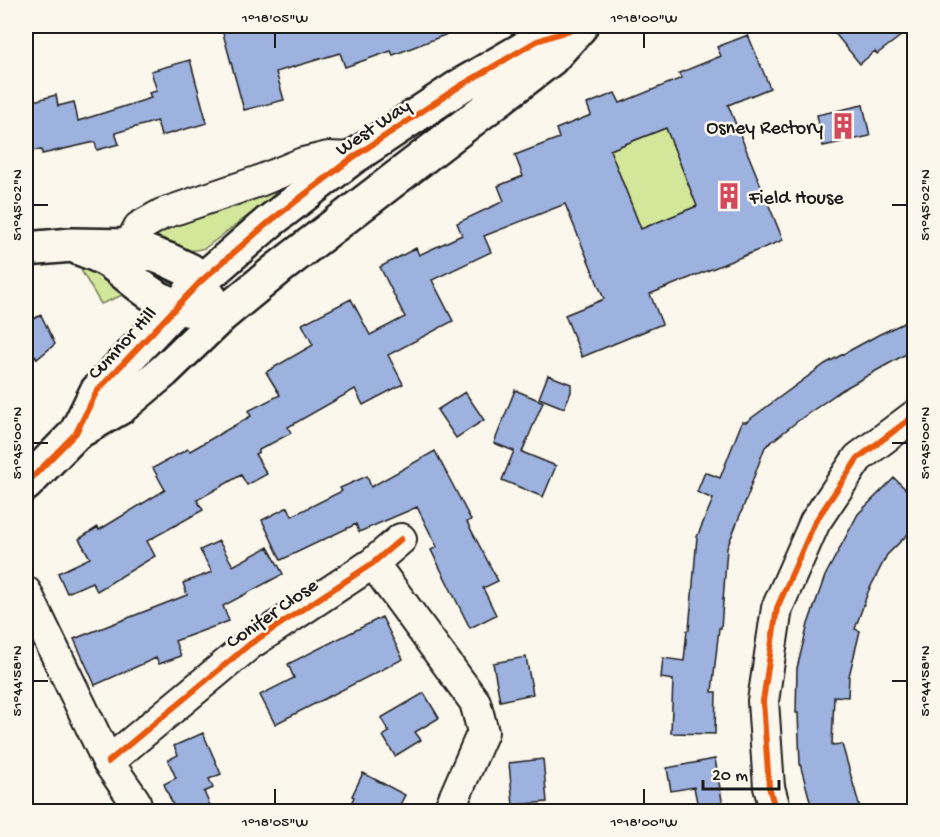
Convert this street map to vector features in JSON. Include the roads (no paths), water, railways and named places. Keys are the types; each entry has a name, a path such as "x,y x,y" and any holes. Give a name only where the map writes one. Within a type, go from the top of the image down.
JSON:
{"main road":[{"name":"West Way","path":"176,308 200,282 270,222 352,158 460,86 537,41 581,26"},
{"name":"West Way","path":"222,315 296,255 551,59 581,26"},
{"path":"26,249 72,245 129,246 191,271 222,315"},
{"path":"72,245 108,260 142,289 176,308 222,315"},
{"name":"Cumnor Hill","path":"76,433 97,391 176,308"},
{"name":"Cumnor Hill","path":"26,484 76,433 121,407 164,371 222,315"}],"street":[{"name":"West Way","path":"129,246 139,227 162,214 259,182 303,163 328,157 352,158"},
{"path":"776,812 769,787 763,701 777,608 815,522 858,458 915,416"},
{"name":"Conifer Close","path":"108,762 250,644 373,562 401,539"},
{"path":"373,562 475,702 483,732 448,812"},
{"path":"26,592 108,762 135,801 137,812"}],"place":[{"name":"Osney Rectory","path":"843,126"},
{"name":"Field House","path":"729,196"}]}
